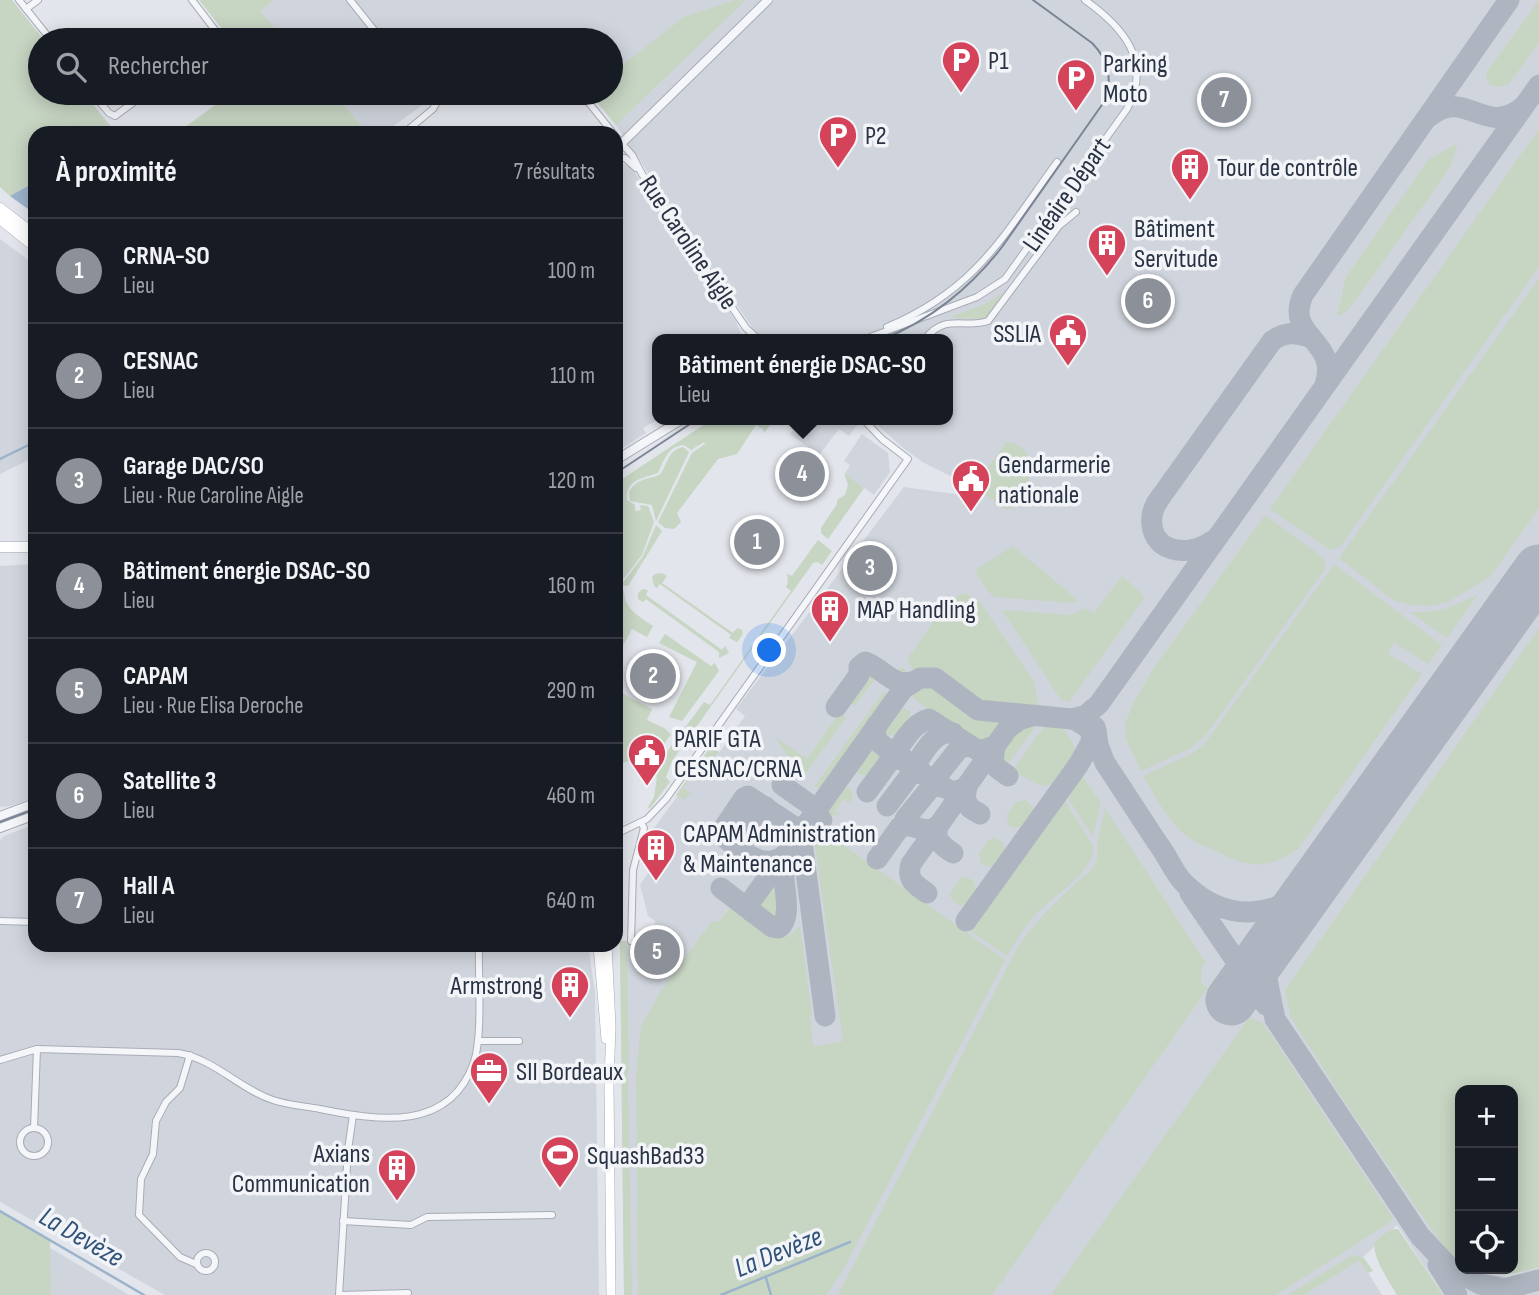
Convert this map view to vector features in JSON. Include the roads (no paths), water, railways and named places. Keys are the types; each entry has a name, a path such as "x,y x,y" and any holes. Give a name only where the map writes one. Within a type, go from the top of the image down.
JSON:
{"main road":[{"path":"0,208 28,230"},
{"path":"0,219 28,241"},
{"path":"0,547 28,547"},
{"path":"599,952 609,1083"},
{"path":"607,952 611,1026 611,1295"}],"street":[{"path":"19,0 41,28"},
{"path":"26,9 38,0"},
{"path":"192,0 213,28"},
{"path":"350,0 372,28"},
{"path":"623,133 768,0"},
{"name":"Linéaire Départ","path":"878,334 977,297 1005,279 1127,109 1136,88 1137,74 1133,52 1122,31 1108,16 1085,0"},
{"path":"102,105 108,113 115,116 130,105"},
{"path":"412,126 435,105"},
{"name":"Rue Caroline Aigle","path":"591,105 607,126"},
{"name":"Rue Caroline Aigle","path":"623,145 753,334"},
{"path":"623,159 640,172"},
{"path":"867,334 922,310 968,277 993,251 1057,162"},
{"path":"930,334 945,324 988,321 1059,226 1076,212"},
{"path":"746,328 747,334"},
{"path":"654,436 667,425"},
{"path":"623,456 673,425"},
{"path":"623,831 656,812 674,790 908,459 882,439 870,425"},
{"path":"0,816 28,806"},
{"path":"0,828 28,818"},
{"path":"631,941 631,884 644,828 641,823"},
{"path":"0,921 28,922"},
{"path":"0,1060 37,1049 129,1050 190,1055 273,1101 353,1115 398,1118 430,1112 447,1104 458,1092 473,1063 478,1041 479,952"},
{"path":"478,1041 519,1041"},
{"path":"34,1128 37,1049"},
{"path":"190,1055 180,1088 166,1102 156,1121 153,1154 141,1179 139,1215 180,1256 196,1264"},
{"path":"353,1115 348,1152 340,1295 408,1293"},
{"path":"34,1128 45,1134 48,1142 45,1150 34,1156 26,1153 20,1142 26,1131 34,1128"},
{"path":"343,1222 411,1226 427,1217 552,1215"}],"water":[{"path":"28,186 28,209 10,196"}],"waterway":[{"path":"0,459 28,445"},
{"name":"La Devèze","path":"0,1211 144,1295"},
{"name":"La Devèze","path":"721,1295 850,1242"},
{"path":"766,1278 771,1295"}],"tram line":[{"path":"894,334 948,302 990,262 1104,102 1109,79 1106,64 1098,50 1033,0"},
{"path":"623,468 688,425"},
{"path":"0,822 28,812"}],"place":[{"name":"P1","path":"961,94"},
{"name":"Hall A","path":"1224,100"},
{"name":"Parking Moto","path":"1076,112"},
{"name":"P2","path":"838,169"},
{"name":"Tour de contrôle","path":"1190,201"},
{"name":"Bâtiment Servitude","path":"1107,277"},
{"name":"Satellite 3","path":"1148,301"},
{"name":"SSLIA","path":"1068,367"},
{"name":"Bâtiment énergie DSAC-SO","path":"802,474"},
{"name":"Gendarmerie nationale","path":"971,513"},
{"name":"CRNA-SO","path":"757,542"},
{"name":"Garage DAC/SO","path":"870,568"},
{"name":"MAP Handling","path":"830,643"},
{"name":"CESNAC","path":"653,676"},
{"name":"PARIF GTA CESNAC/CRNA","path":"647,787"},
{"name":"CAPAM Administration & Maintenance","path":"656,882"},
{"name":"CAPAM","path":"657,952"},
{"name":"Armstrong","path":"570,1019"},
{"name":"SII Bordeaux","path":"489,1105"},
{"name":"SquashBad33","path":"560,1189"},
{"name":"Axians Communication","path":"397,1202"}]}
